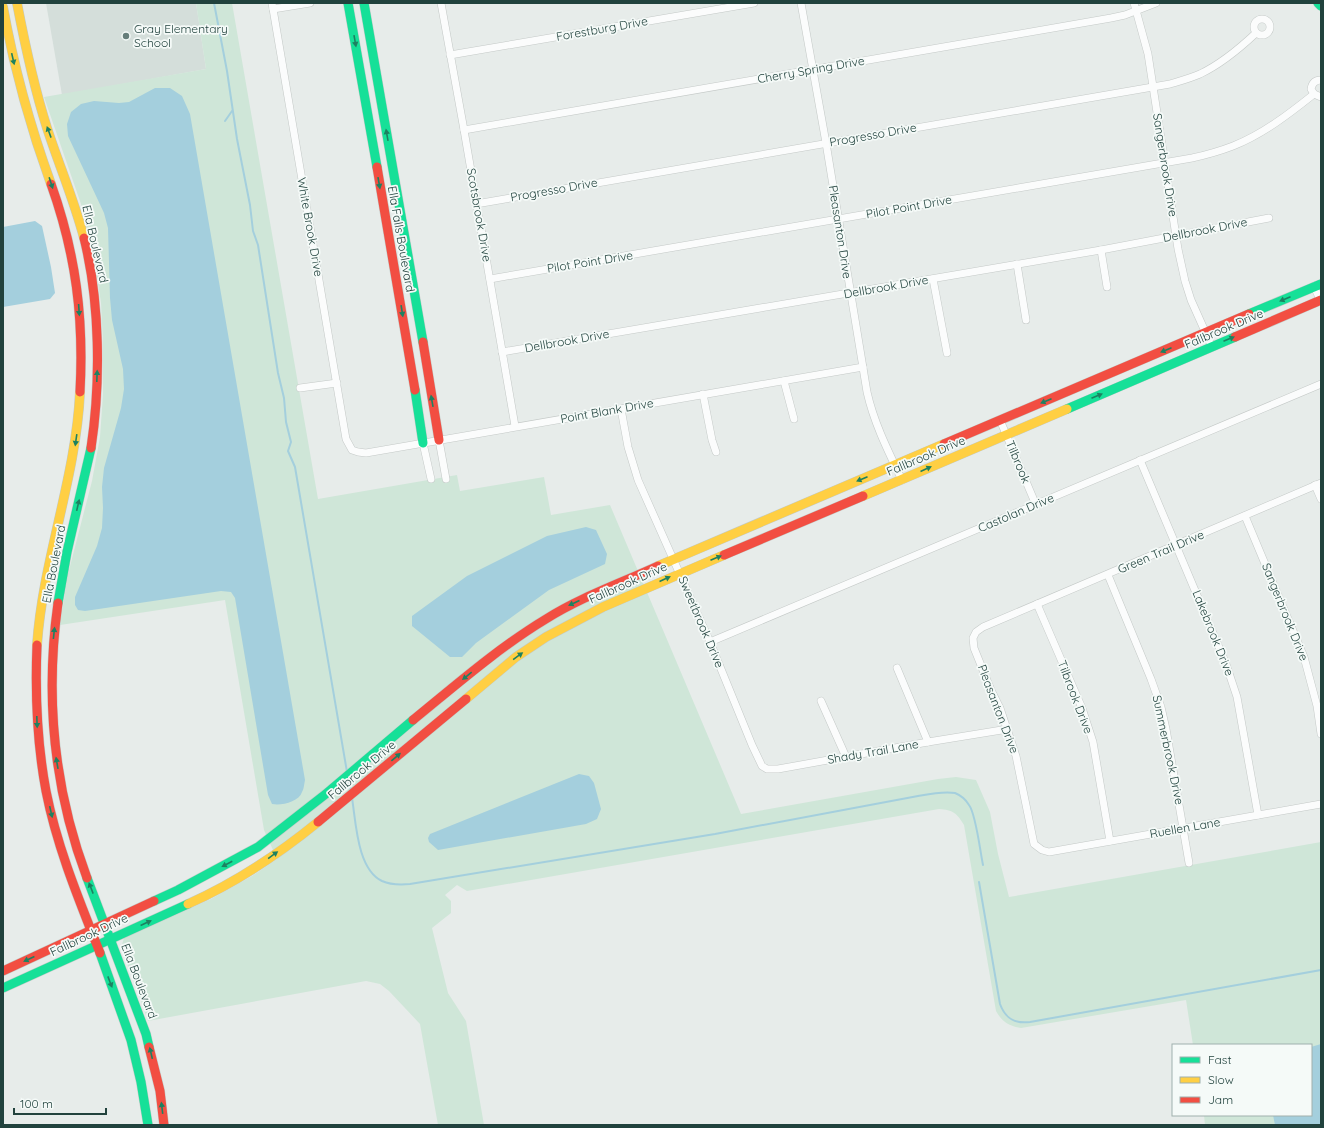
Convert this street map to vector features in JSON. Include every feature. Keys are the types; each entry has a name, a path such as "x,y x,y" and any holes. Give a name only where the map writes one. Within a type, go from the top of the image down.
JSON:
{"main road":[{"name":"Ella Boulevard","path":"17,3 35,88 72,197 87,250 93,290 96,333 96,389 89,462 68,551 56,612 52,669 55,744 60,780 74,839 83,867 146,1034 160,1091 164,1125"},
{"name":"Ella Falls Boulevard","path":"348,3 399,293 423,443"},
{"name":"Ella Falls Boulevard","path":"364,3 439,440"},
{"path":"1318,3 1321,6"},
{"name":"Ella Boulevard","path":"3,7 21,94 33,134 57,202 71,254 77,292 80,334 81,388 77,437 52,548 41,610 38,640 36,683 39,746 45,783 59,844 131,1041 144,1094 148,1125"},
{"path":"21,94 35,88"},
{"path":"376,162 391,160"},
{"name":"Fallbrook Drive","path":"3,971 178,890 258,847 327,793 366,759 502,648 537,624 567,607 674,559 1318,285"},
{"path":"399,293 414,291"},
{"name":"Fallbrook Drive","path":"3,988 199,898 252,869 276,853 345,800 510,662 546,637 603,607 1321,301"},
{"path":"80,334 96,333"},
{"path":"1105,376 1112,390"},
{"path":"770,518 777,533"},
{"path":"41,610 56,612"},
{"path":"537,624 546,637"},
{"path":"39,746 55,744"},
{"path":"335,786 345,800"},
{"path":"243,856 252,869"},
{"path":"144,1094 160,1091"}],"street":[{"path":"272,6 310,3"},
{"name":"Scotsbrook Drive","path":"440,3 464,130 514,426"},
{"name":"Forestburg Drive","path":"450,55 754,3"},
{"name":"Pleasanton Drive","path":"801,3 871,409 879,432 902,480"},
{"name":"Sangerbrook Drive","path":"1134,3 1148,54 1164,163 1185,281 1191,300 1212,347"},
{"name":"Cherry Spring Drive","path":"464,130 1111,18 1137,11 1156,3"},
{"name":"White Brook Drive","path":"272,6 346,439 352,450"},
{"name":"Progresso Drive","path":"476,204 1170,84 1192,77 1207,70 1234,52 1256,33"},
{"name":"Pilot Point Drive","path":"490,279 1192,158 1239,144 1266,129 1317,96 1311,89 1315,82 1321,80"},
{"name":"Dellbrook Drive","path":"502,352 1101,250 1269,218"},
{"path":"1101,250 1107,287"},
{"path":"1017,264 1026,320"},
{"path":"933,279 947,353"},
{"path":"1318,285 1321,301"},
{"name":"Point Blank Drive","path":"352,450 366,453 514,426 863,368"},
{"path":"784,381 794,419"},
{"path":"300,388 337,383"},
{"name":"Castolan Drive","path":"710,642 1321,384"},
{"path":"703,394 712,440 716,452"},
{"name":"Sweetbrook Drive","path":"621,409 628,447 636,475 710,642 752,745"},
{"name":"Tilbrook","path":"1000,420 1036,505"},
{"name":"Ella Falls Boulevard","path":"439,440 446,479"},
{"name":"Ella Falls Boulevard","path":"423,443 431,479"},
{"name":"Lakebrook Drive","path":"1140,460 1222,653 1237,697 1258,815"},
{"path":"1318,484 1321,499"},
{"name":"Green Trail Drive","path":"1000,620 1318,484"},
{"name":"Sangerbrook Drive","path":"1246,516 1304,657 1321,734"},
{"name":"Summerbrook Drive","path":"1108,575 1161,707 1189,863"},
{"name":"Tilbrook Drive","path":"1038,604 1082,708 1092,742 1110,841"},
{"name":"Pleasanton Drive","path":"1000,620 982,627 976,632 973,638 974,648 1008,729 1018,762 1034,844 1042,850 1048,852"},
{"path":"897,668 928,742"},
{"path":"821,701 846,757"},
{"name":"Shady Trail Lane","path":"752,745 762,766 767,769 778,769 1008,729"},
{"name":"Ruellen Lane","path":"1048,852 1321,804"}],"shaded area":[{"name":"Gray Elementary School","path":"46,3 196,3 206,69 62,95"}],"green space":[{"path":"196,3 232,3 318,499 457,475 460,491 544,477 551,515 610,505 741,814 938,779 956,777 976,780 990,812 998,854 1009,897 1321,842 1321,1125 1205,1125 1204,1116 1312,1116 1312,1044 1193,1044 1186,1000 1021,1028 1009,1025 1003,1021 996,1011 964,825 954,813 948,810 939,809 467,891 457,885 445,895 451,901 451,913 432,928 448,993 466,1021 484,1125 438,1125 420,1024 389,991 380,984 366,981 148,1021 121,948 124,938 211,899 252,876 277,859 264,830 225,600 60,625 68,574 92,481 100,437 103,394 103,342 101,303 94,257 81,204 44,97 206,69"}],"water":[{"path":"155,88 170,88 182,96 190,114 305,780 300,795 294,801 285,804 272,804 268,795 235,598 231,592 221,591 85,611 78,610 75,605 75,597 97,546 102,528 102,487 104,468 121,408 124,389 123,369 112,320 108,228 104,213 68,136 67,124 71,112 81,104 94,101 119,103 129,102"},
{"path":"35,221 42,226 55,293 50,299 3,307 3,227"},
{"path":"586,527 596,530 607,554 605,564 549,590 476,643 462,657 450,657 412,626 412,616 467,576 547,536"},
{"path":"579,774 589,776 594,783 601,809 597,819 586,824 438,850 429,842 428,838 430,834"},
{"path":"1321,1044 1321,1125 1275,1125 1273,1116 1312,1116 1312,1047"}],"waterway":[{"path":"214,3 227,71 237,139 250,205 253,231 258,245 278,373 284,398 286,422 291,442 288,451 295,467 347,772"},
{"path":"225,121 232,111"},
{"path":"348,778 351,791"},
{"path":"352,798 359,844 367,866 374,875 382,881 403,885 715,834 922,795 946,792 959,795 969,805 976,824 983,865"},
{"path":"979,882 1000,1004 1007,1016 1015,1021 1030,1022 1321,970"}],"traffic: fast":[{"path":"348,3 377,167"},
{"path":"364,3 423,342"},
{"path":"1318,3 1321,6"},
{"path":"1249,314 1321,284"},
{"path":"1067,409 1235,337"},
{"path":"415,390 423,443"},
{"path":"58,603 67,552 91,448"},
{"path":"154,901 178,890 258,847 327,793 413,720"},
{"path":"87,878 146,1034 149,1047"},
{"path":"3,988 188,904"},
{"path":"100,953 131,1040 141,1082 148,1125"}],"traffic: slow":[{"path":"17,3 30,66 42,113 76,210 84,238"},
{"path":"3,7 23,97 51,184"},
{"path":"37,645 40,613 72,456 80,392"},
{"path":"863,496 1067,409"},
{"path":"658,566 944,444"},
{"path":"466,699 516,657 546,637 603,607 724,555"},
{"path":"188,904 222,887 256,867 318,822"}],"traffic: jam":[{"path":"377,167 415,390"},
{"path":"51,184 67,236 76,286 81,338 80,392"},
{"path":"84,238 93,289 97,342 96,396 91,448"},
{"path":"1235,337 1321,300"},
{"path":"944,444 1249,314"},
{"path":"423,342 439,440"},
{"path":"724,555 863,496"},
{"path":"413,720 494,654 528,630 559,611 587,597 658,566"},
{"path":"58,603 52,673 55,742 67,811 87,878"},
{"path":"37,645 37,718 46,791 62,853 100,953"},
{"path":"318,822 466,699"},
{"path":"3,971 154,901"},
{"path":"149,1047 160,1091 164,1125"}],"place":[{"name":"Gray Elementary School","path":"126,36"}]}
